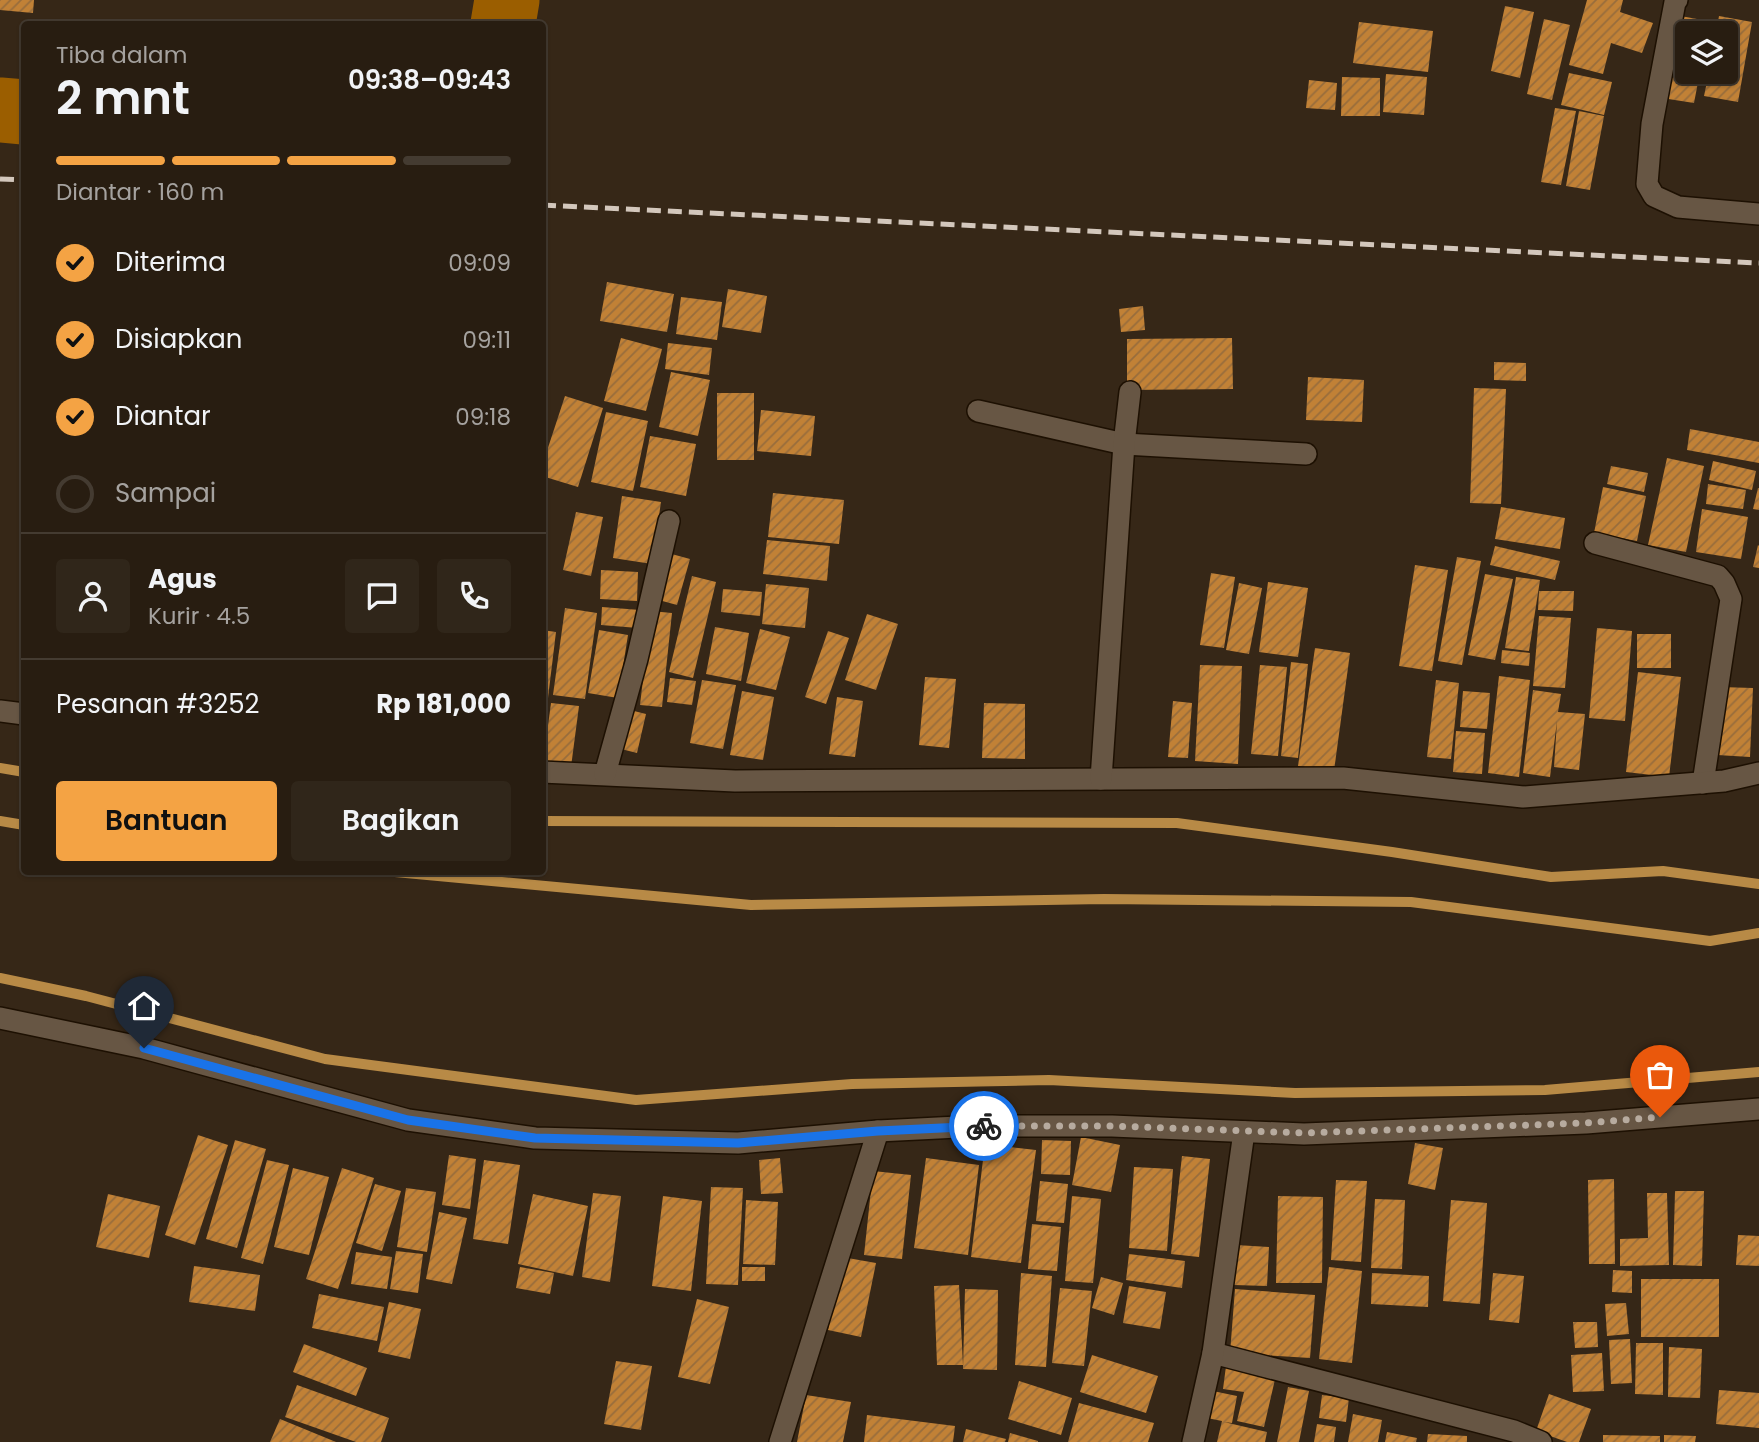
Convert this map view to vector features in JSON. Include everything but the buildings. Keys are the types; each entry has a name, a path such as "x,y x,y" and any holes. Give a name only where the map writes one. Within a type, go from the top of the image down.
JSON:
{"street":[{"path":"1677,0 1652,124 1647,184 1654,196 1678,207 1759,214"},
{"path":"1101,779 1130,392"},
{"path":"978,411 1124,444 1306,454"},
{"path":"605,775 637,659 669,521"},
{"path":"1595,543 1718,576 1724,583 1731,600 1703,783"},
{"path":"0,711 21,714"},
{"path":"546,772 735,781 1343,778 1523,797 1724,781 1759,773"},
{"path":"0,1018 144,1048 408,1120 535,1138 738,1143 978,1126 1112,1126 1304,1133 1586,1123 1759,1109"},
{"path":"780,1442 878,1131"},
{"path":"1193,1442 1213,1353 1244,1132"},
{"path":"1213,1353 1514,1431 1541,1442"}],"waterway":[{"path":"504,21 507,0"},
{"path":"0,110 21,112"},
{"path":"0,768 21,772"},
{"path":"0,821 21,824"},
{"path":"546,821 1177,823 1551,877 1663,871 1759,884"},
{"path":"427,875 751,905 1104,899 1411,902 1710,941 1759,933"},
{"path":"0,978 86,996 325,1059 636,1100 852,1084 1049,1080 1295,1093 1545,1090 1759,1072"}],"railway":[{"path":"0,179 21,180"},
{"path":"546,205 1759,263"}],"way so far":[{"path":"984,1126 1112,1126 1304,1133 1586,1123 1660,1117"}],"route":[{"path":"144,1048 408,1120 535,1138 738,1143 878,1131 984,1126"}]}
